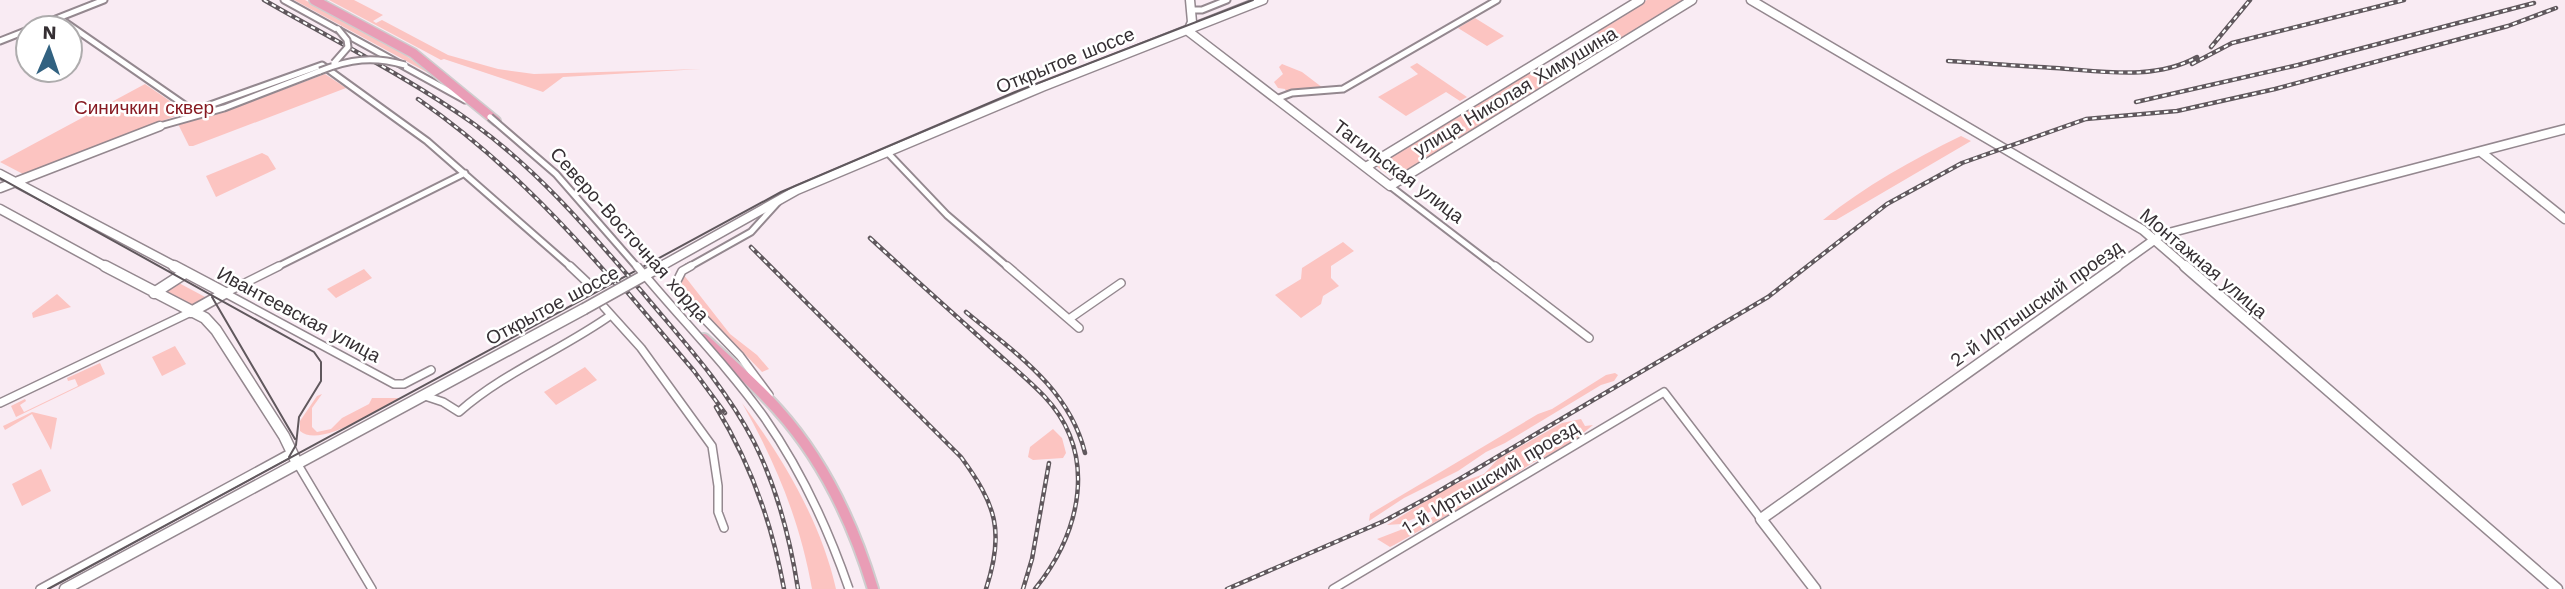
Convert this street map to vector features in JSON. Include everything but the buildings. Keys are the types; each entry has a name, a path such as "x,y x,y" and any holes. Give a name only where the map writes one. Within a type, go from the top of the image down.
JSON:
{"main road":[{"name":"Северо-Восточная хорда","path":"314,0 413,52 531,149 571,188 695,330 778,410 806,446 827,479 860,551 872,586"},
{"path":"1188,31 1192,25 1190,0"},
{"name":"Открытое шоссе","path":"65,589 780,200 1042,87 1263,0"},
{"name":"улица Николая Химушина","path":"1366,167 1640,0"},
{"name":"улица Николая Химушина","path":"1390,186 1692,0"},
{"name":"Монтажная улица","path":"1751,0 2155,240 2557,589"},
{"name":"Тагильская улица","path":"1188,31 1390,186"},
{"path":"1167,39 1189,40 1205,46"},
{"path":"0,188 160,126"},
{"name":"2-й Иртышский проезд","path":"1761,519 2161,236 2565,129"},
{"path":"2481,152 2565,219"},
{"name":"Ивантеевская улица","path":"0,174 225,293"},
{"path":"0,209 153,293 205,318 216,330 297,463"},
{"path":"153,293 185,272"},
{"path":"191,312 225,293"},
{"path":"1761,519 1815,589"}],"street":[{"path":"69,14 104,0"},
{"name":"Северо-Восточная хорда","path":"284,0 405,65 489,117 555,173 749,396 790,457 822,519 849,589"},
{"path":"1191,10 1202,10 1227,0"},
{"path":"1276,99 1292,93 1343,89 1497,0"},
{"path":"320,71 336,62 347,50 347,40 338,29"},
{"path":"84,35 189,108 196,110 316,65 330,71 434,146 589,284 583,293 594,295"},
{"path":"160,126 242,101 365,56 405,65"},
{"path":"887,152 947,215 1079,328"},
{"path":"225,293 465,173"},
{"name":"Тагильская улица","path":"1390,186 1589,338"},
{"path":"778,410 757,376 674,287 682,271 751,232 780,200"},
{"path":"1069,319 1121,283"},
{"name":"Ивантеевская улица","path":"225,293 397,385 431,370"},
{"path":"604,307 641,348 712,446 718,486 718,512 724,528"},
{"path":"0,403 191,312"},
{"path":"423,396 443,402 459,412 483,391 578,339 611,315"},
{"path":"441,386 443,402"},
{"name":"1-й Иртышский проезд","path":"1333,589 1664,392 1761,519"},
{"path":"40,589 292,452"},
{"path":"297,463 372,589"}],"green space":[{"path":"294,0 305,0 400,51 432,75"},
{"path":"329,0 354,0 383,15 373,21 376,23 382,20 448,55 498,69 534,74 701,69 563,77 543,92 441,60"},
{"path":"1647,0 1685,0 1394,179 1376,166 1534,68 1545,75 1561,64 1559,62 1602,36 1595,31"},
{"path":"1475,18 1504,36 1487,46 1458,28"},
{"path":"1417,63 1467,97 1460,101 1446,92 1406,116 1378,97 1418,74 1410,67"},
{"path":"1282,64 1302,72 1323,88 1287,93 1285,89 1278,88 1274,82 1283,74 1279,67"},
{"path":"325,74 346,88 193,146 189,146 178,124 223,112"},
{"name":"Синичкин сквер","path":"145,84 186,112 23,174 0,162"},
{"path":"1961,136 1971,141 1836,220 1823,220 1889,174"},
{"path":"262,153 268,156 276,169 216,197 206,176"},
{"path":"1343,242 1354,251 1331,266 1331,278 1339,286 1323,296 1321,304 1301,318 1275,295 1301,279 1302,268"},
{"path":"364,269 372,278 336,298 327,289"},
{"path":"683,274 730,334 757,355 769,369 762,372 685,292 679,284"},
{"path":"177,282 207,298 190,307 160,293"},
{"path":"57,294 71,307 33,318 32,313"},
{"path":"175,346 186,364 162,376 152,357"},
{"path":"100,363 105,374 16,417 11,406 25,399 20,405 24,412 78,386 75,379 68,381 67,378"},
{"path":"585,367 597,380 556,405 544,392"},
{"path":"1606,375 1618,375 1614,381 1601,385 1458,471 1404,498 1369,521 1370,514 1538,414 1552,409"},
{"path":"322,394 312,408 312,427 317,432 331,429 342,418 369,404 372,398 399,398 334,431 309,435 300,431 300,421 317,396"},
{"path":"742,403 799,491 821,539 836,589 812,589 794,516 766,448"},
{"path":"32,412 57,418 51,450 32,414 5,430 3,426"},
{"path":"1581,419 1585,426 1593,425 1560,452 1534,462 1487,493 1390,547 1377,539 1444,511 1454,502 1401,524 1387,525 1450,486 1484,474 1498,459 1562,423"},
{"path":"1053,429 1062,438 1066,453 1063,458 1033,460 1028,457 1030,447"},
{"path":"41,469 51,491 22,506 12,484"}],"tram line":[{"path":"48,589 781,192 1015,92 1253,0"},
{"path":"0,178 314,352 321,362 321,381 299,417 296,445 289,457"},
{"path":"212,297 295,439"}],"railway":[{"path":"264,0 397,75 474,124 521,162 584,226 688,346 743,421 776,495 787,532 798,589"},
{"path":"2211,47 2250,0"},
{"path":"2192,64 2232,43 2404,0"},
{"path":"2136,102 2298,65 2534,3"},
{"path":"1227,589 1384,521 1429,497 1768,297 1887,204 1962,163 2086,119 2177,111 2275,89 2508,26 2556,8"},
{"path":"1948,61 2127,73 2163,69 2197,57"},
{"path":"418,99 474,141 526,188 621,290"},
{"path":"870,238 1030,382 1061,419 1072,443 1077,468 1077,493 1073,518 1064,543 1035,589"},
{"path":"751,247 961,457 973,474 989,505 996,534 992,569 986,589"},
{"path":"617,280 694,371 725,413"},
{"path":"966,312 1021,357 1053,391 1067,409 1085,453"},
{"path":"716,407 740,450 759,495 784,589"},
{"path":"1023,589 1032,559 1049,463"}]}
